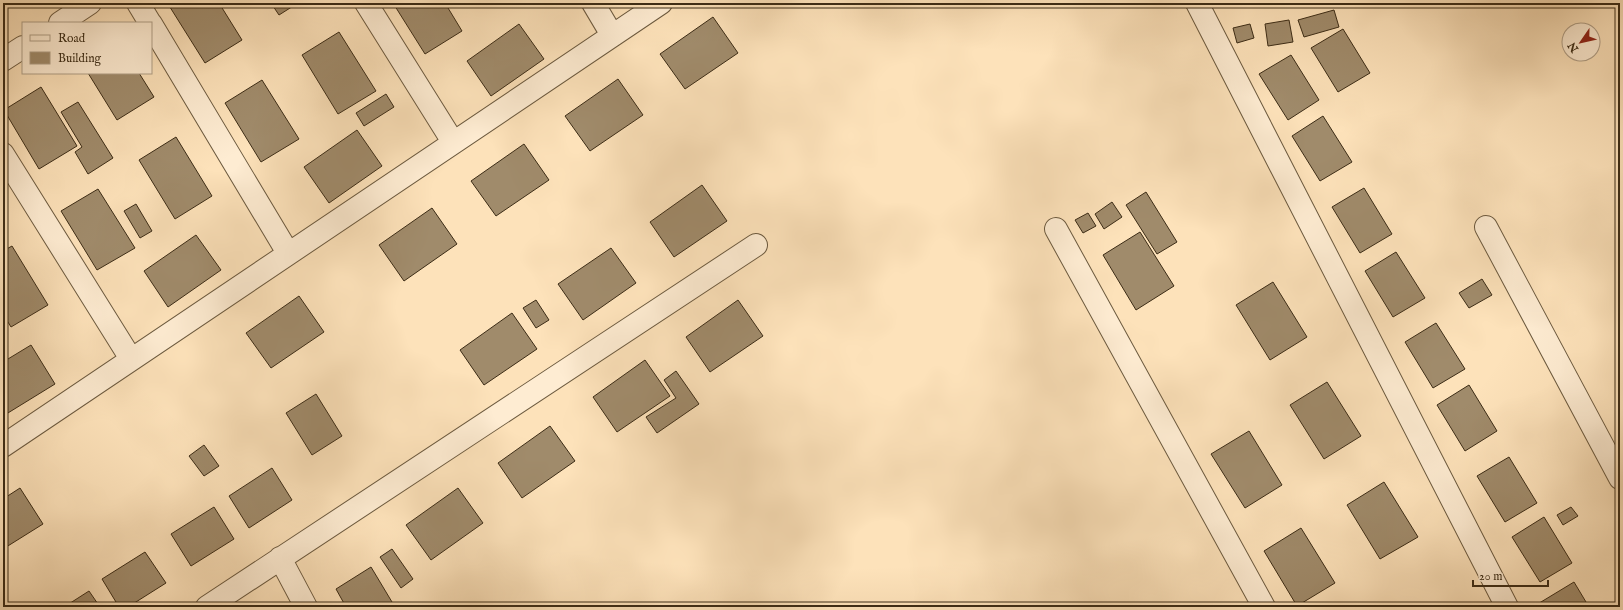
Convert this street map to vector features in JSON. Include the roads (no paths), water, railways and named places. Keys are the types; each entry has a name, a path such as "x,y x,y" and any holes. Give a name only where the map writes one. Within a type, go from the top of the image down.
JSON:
{"street":[{"path":"62,22 90,3"},
{"path":"138,3 150,22"},
{"path":"366,3 453,142"},
{"path":"593,3 612,36"},
{"path":"3,446 660,3"},
{"path":"1197,3 1508,607"},
{"path":"152,26 288,253"},
{"path":"3,60 22,48"},
{"path":"3,154 131,359"},
{"path":"1486,227 1620,478"},
{"path":"1056,229 1264,607"},
{"path":"207,607 756,245"},
{"path":"280,558 306,607"}]}
